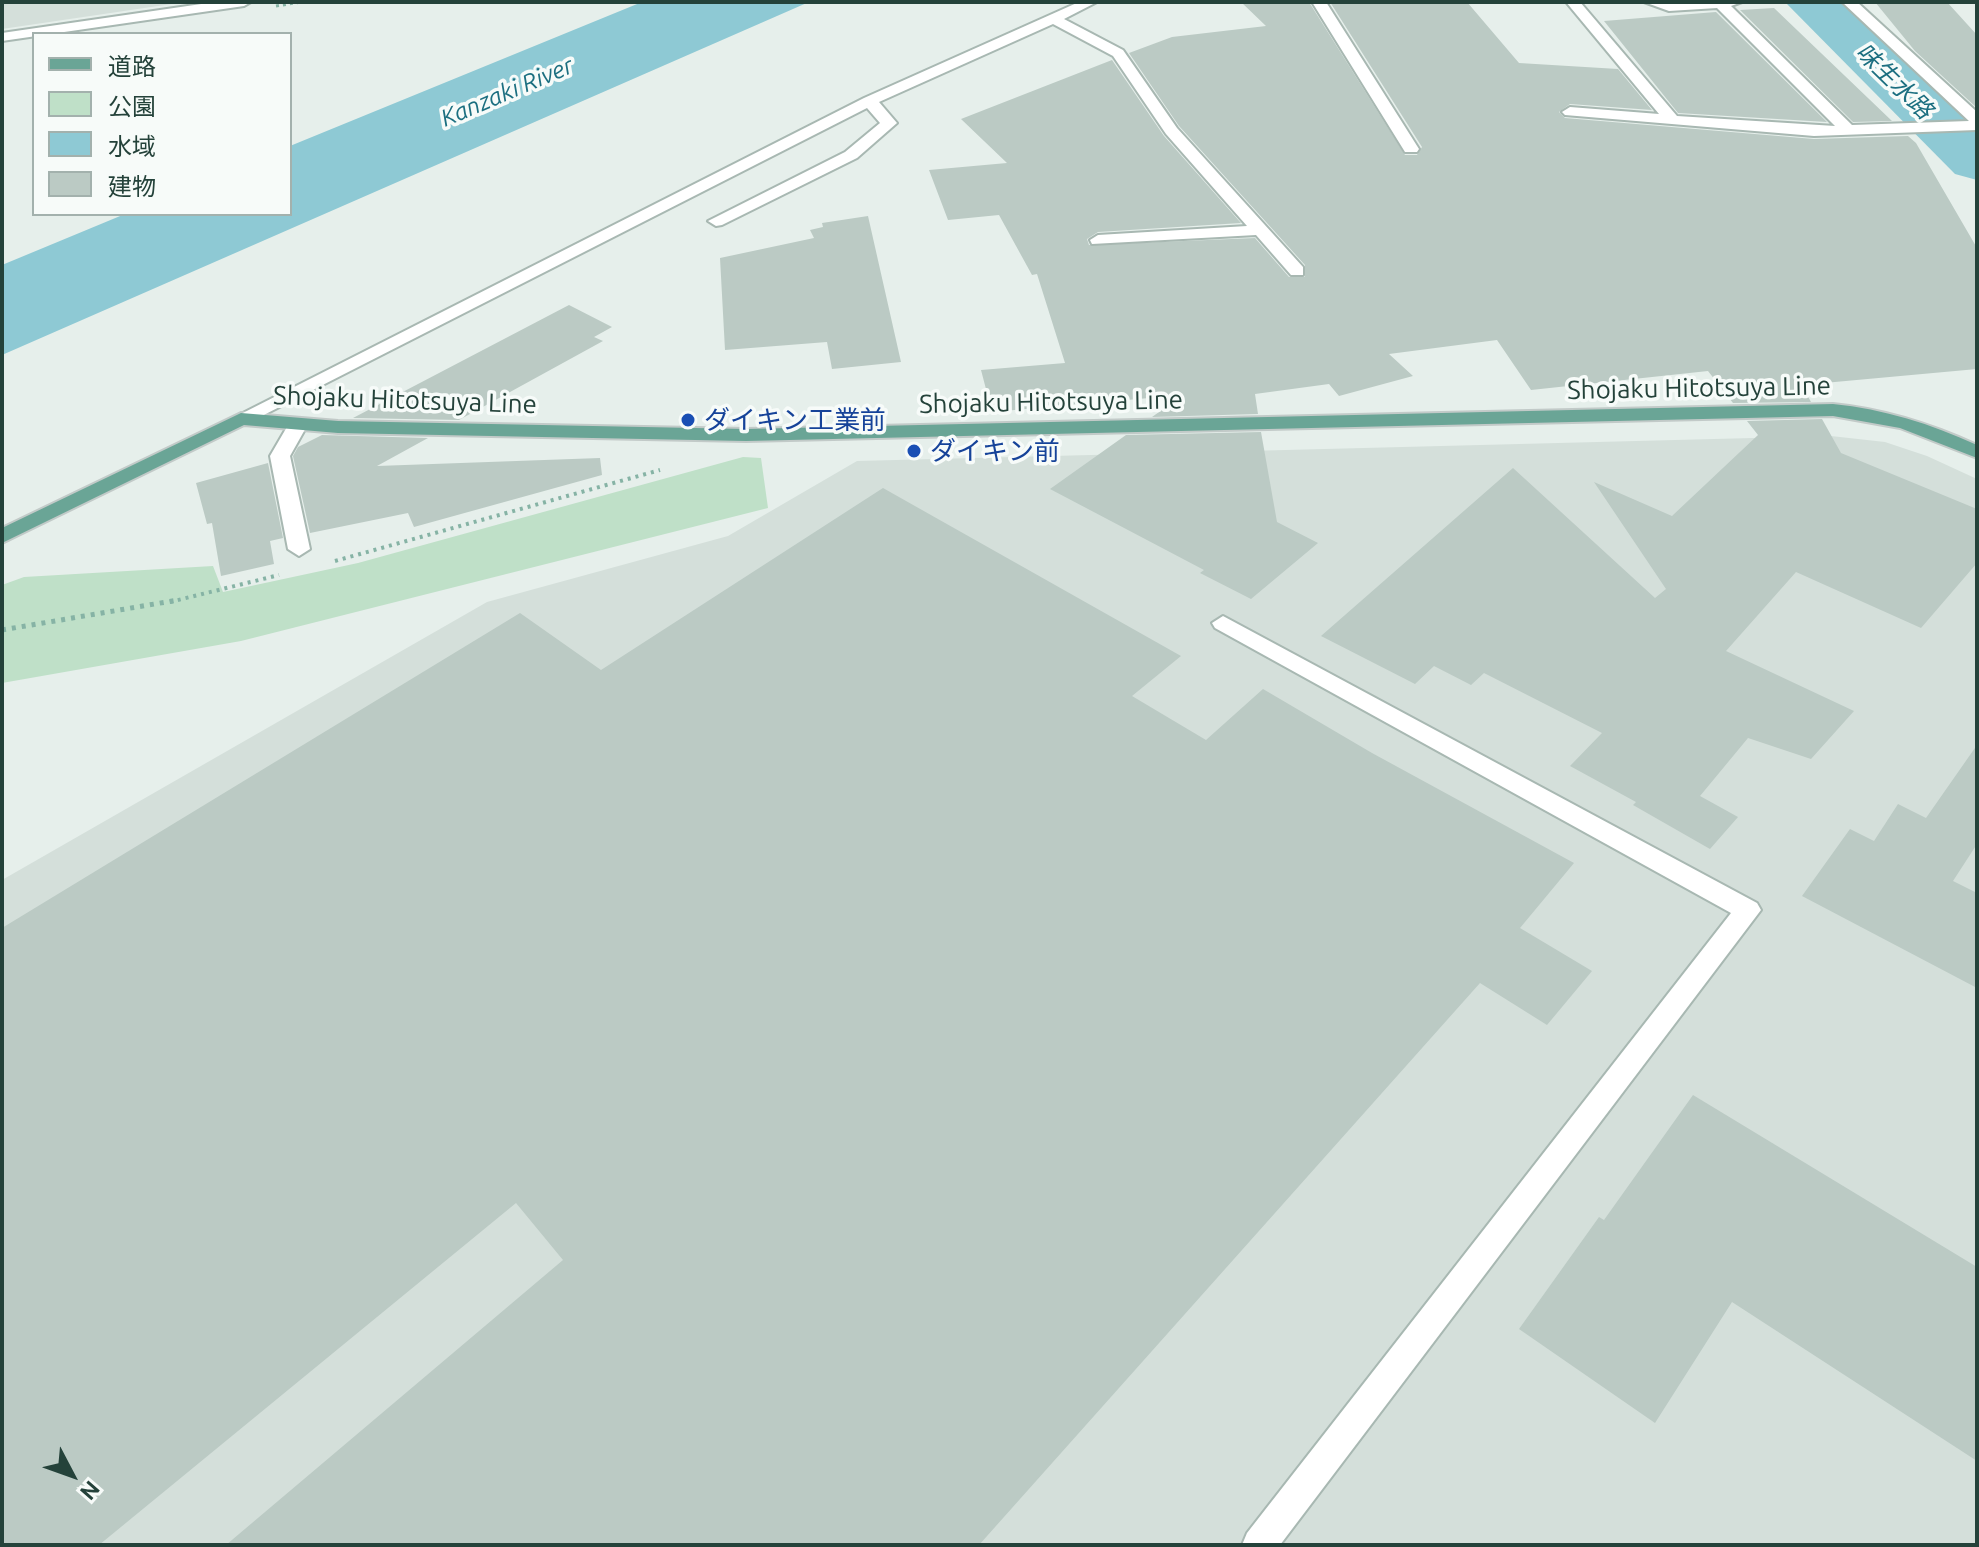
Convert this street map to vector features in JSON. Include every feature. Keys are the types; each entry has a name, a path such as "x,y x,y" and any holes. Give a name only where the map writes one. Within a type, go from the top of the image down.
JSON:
{"main road":[{"name":"Shojaku Hitotsuya Line","path":"2,536 241,419 298,424 746,435 1833,410 1887,417 1977,452"}],"street":[{"path":"37,32 244,2"},
{"path":"241,419 869,101 1090,2"},
{"path":"1319,2 1411,149"},
{"path":"1573,2 1672,120"},
{"path":"1651,2 1669,7 1739,2"},
{"path":"1849,2 1977,123"},
{"path":"1720,3 1848,130"},
{"path":"1052,18 1118,53 1171,131 1297,271"},
{"path":"2,37 32,33"},
{"path":"716,221 851,155 889,123 869,101"},
{"path":"1570,112 1848,130 1977,123"},
{"path":"1098,240 1261,230"},
{"path":"298,424 280,456 299,549"},
{"path":"1223,623 1748,910 1259,1545"}],"path":[{"path":"321,565 671,467"},
{"path":"2,630 143,609 291,572"}],"shaded area":[{"path":"2,2 185,2 2,29"},
{"path":"1831,436 1885,442 1927,456 1977,479 1977,1545 2,1545 2,880 487,602 728,536 857,461"}],"green space":[{"path":"743,457 761,458 768,508 241,641 2,683 2,585 24,577 213,566 223,592 358,563"}],"water":[{"name":"Kanzaki River","path":"642,2 809,2 2,355 2,265 120,216 292,216 292,145"}],"building":[{"path":"1241,2 1309,2 1405,155 1417,155 1422,147 1330,2 1467,2 1519,63 1618,69 1652,110 1570,104 1559,112 1565,118 1814,139 1908,136 1916,143 1977,248 1977,369 1802,385 1811,402 1733,403 1708,371 1531,390 1497,340 1389,354 1413,376 1339,396 1329,384 1255,394 1258,414 1152,417 1183,395 992,412 981,370 1065,363 1037,274 1032,275 999,215 948,220 929,170 1007,163 961,119 1112,60 1164,136 1241,223 1098,232 1087,239 1089,245 1255,238 1289,277 1305,277 1305,265 1179,126 1129,53 1172,37 1266,26"},
{"path":"1875,2 1947,2 1977,35 1977,108 1915,51"},
{"path":"1774,8 1892,121 1853,122 1740,10"},
{"path":"1716,12 1827,122 1678,113 1604,21"},
{"path":"868,216 901,362 832,369 827,342 725,350 720,258 814,238 810,230 823,227 822,223"},
{"path":"569,305 612,327 594,337 603,341 459,420 353,418"},
{"path":"1822,419 1841,453 1977,509 1977,563 1921,628 1796,572 1726,651 1854,711 1811,759 1748,738 1700,796 1738,817 1710,849 1633,805 1636,802 1570,766 1602,733 1484,673 1471,685 1434,666 1415,684 1321,636 1513,468 1655,598 1666,589 1594,482 1672,516 1758,435 1747,421"},
{"path":"1261,432 1277,522 1318,543 1251,599 1200,573 1204,570 1050,489 1126,435"},
{"path":"322,435 428,438 377,466 600,458 602,475 414,527 408,513 310,533 293,456 298,447"},
{"path":"268,463 283,538 270,541 274,564 221,576 212,523 207,524 196,483"},
{"path":"883,488 1181,656 1132,696 1206,740 1263,689 1372,753 1574,863 1520,928 1592,971 1547,1025 1480,983 979,1545 226,1545 563,1260 516,1203 99,1545 2,1545 2,928 520,613 601,670"},
{"path":"1977,745 1977,844 1953,881 1977,893 1977,988 1802,896 1850,829 1874,841 1898,804 1926,818"},
{"path":"1693,1095 1977,1267 1977,1461 1732,1302 1655,1423 1519,1329 1599,1217 1604,1220"}],"waterway":[{"name":"味生水路","path":"1812,2 1977,161"}],"place":[{"name":"ダイキン工業前","path":"688,420"},
{"name":"ダイキン前","path":"914,451"}]}
